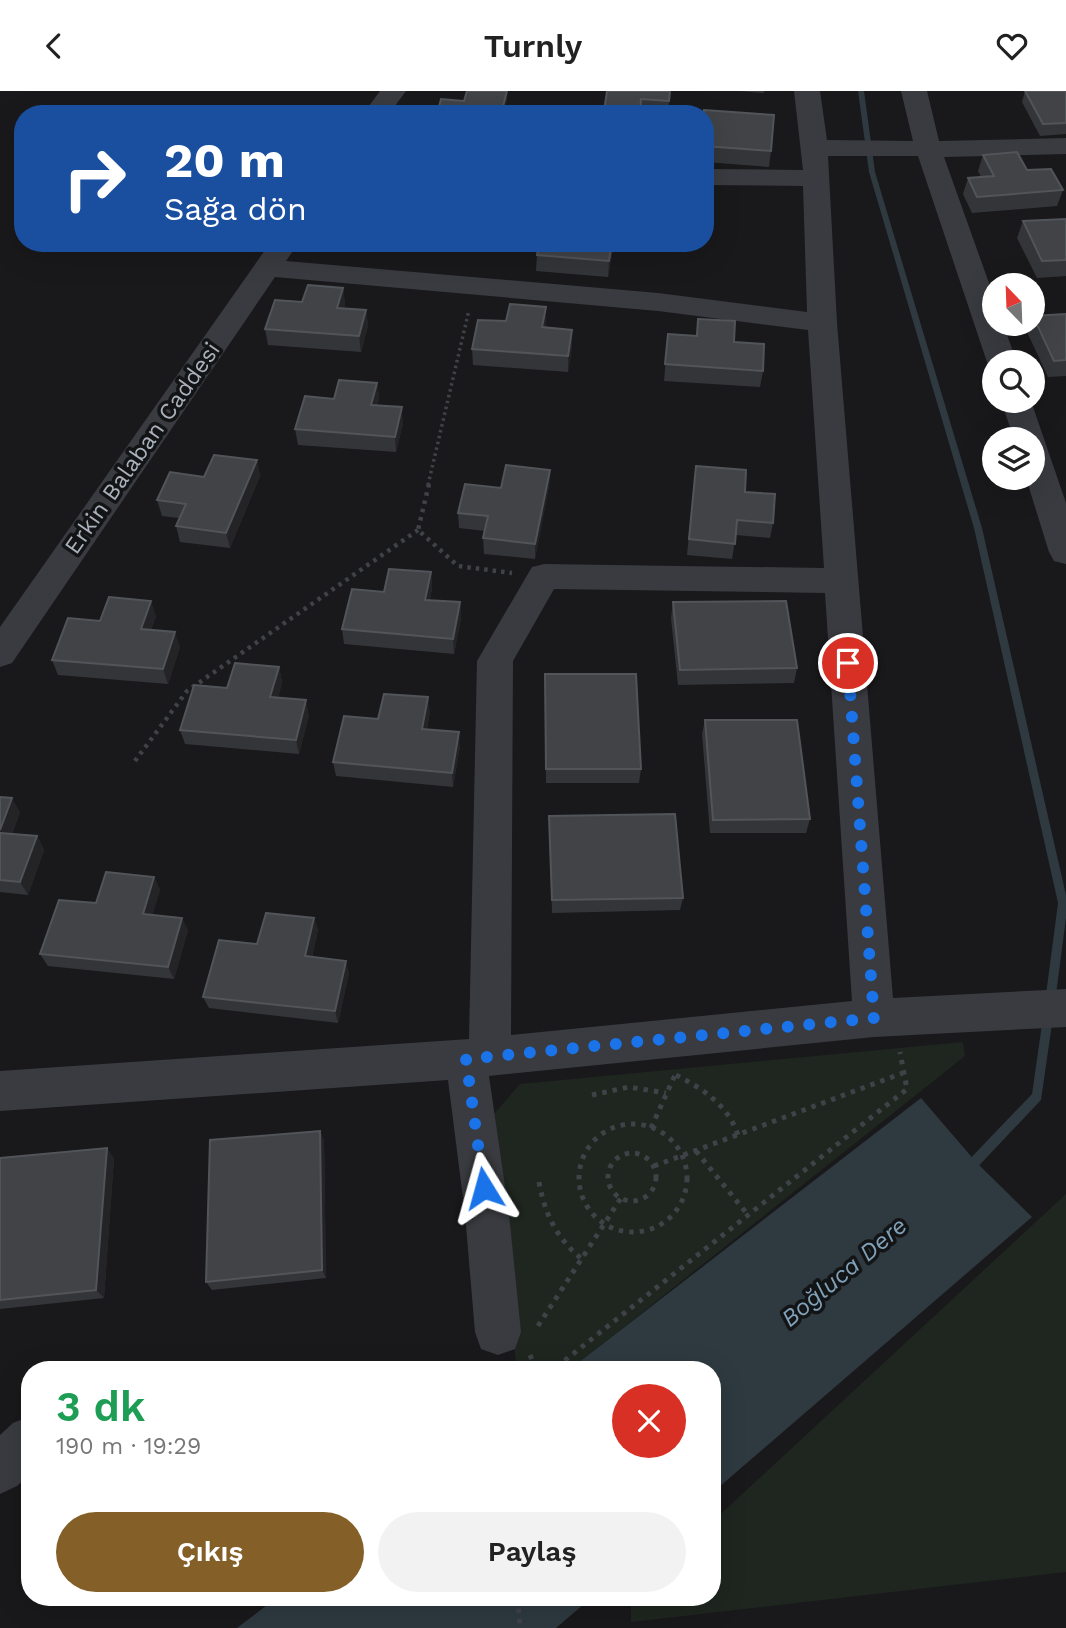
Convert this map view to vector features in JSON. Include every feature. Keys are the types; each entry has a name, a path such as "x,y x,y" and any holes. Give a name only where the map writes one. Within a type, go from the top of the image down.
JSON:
{"street":[{"path":"807,91 815,163 822,323 841,582 884,1018"},
{"path":"914,91 928,148 998,350"},
{"path":"714,176 928,148 1066,146"},
{"path":"276,255 474,285 658,302 822,323"},
{"name":"Erkin Balaban Caddesi","path":"0,654 276,255"},
{"path":"1045,483 1063,531"},
{"path":"522,1336 487,1214 478,1058 495,661 544,576 841,582"},
{"path":"0,1091 478,1058 884,1018 1066,1008"},
{"path":"0,1469 21,1449"}],"path":[{"path":"135,761 187,691 418,530 474,285"},
{"path":"418,530 457,566 544,576"},
{"path":"564,1361 907,1089 884,1018"},
{"path":"651,1128 675,1075 687,1036"},
{"path":"654,1166 903,1073"},
{"path":"675,1075 694,1084 727,1110 735,1122 738,1135"},
{"path":"592,1095 604,1090 634,1087 646,1087 666,1093"},
{"path":"627,1125 651,1128 675,1144 682,1156 688,1177 687,1194 679,1210 666,1223 649,1230 630,1232 606,1224 584,1203 578,1186 578,1167 584,1151 595,1138 610,1128 627,1125"},
{"path":"696,1151 748,1215"},
{"path":"634,1153 649,1159 654,1166 657,1182 648,1196 631,1201 621,1198 608,1182 609,1167 619,1156 634,1153"},
{"path":"538,1182 542,1207 556,1234 566,1247 583,1259"},
{"path":"531,1361 522,1336 583,1259 621,1198"},
{"path":"519,1606 520,1628"}],"shaded area":[{"path":"963,1042 965,1056 581,1361 516,1361 487,1122 520,1084"},
{"path":"1066,1194 1066,1572 631,1622 631,1606 721,1606 721,1514"}],"water":[{"name":"Boğluca Dere","path":"921,1098 976,1162 1032,1217 721,1485 721,1361 581,1361"},
{"path":"266,1606 582,1606 556,1628 237,1628"}],"building":[{"path":"467,91 507,91 503,105 439,105 441,99 464,101"},
{"path":"607,91 670,91 669,101 641,99 641,105 605,105"},
{"path":"1025,91 1066,91 1066,123 1043,124"},
{"path":"714,111 774,115 771,151 714,147"},
{"path":"1017,152 1027,170 1051,169 1063,190 977,197 968,178 994,176 983,155"},
{"path":"1066,219 1066,260 1042,261 1023,221"},
{"path":"538,252 610,252 609,261 537,255"},
{"path":"308,285 343,288 337,308 366,310 359,336 265,329 275,300 302,302"},
{"path":"510,304 546,307 542,327 572,330 568,356 472,349 478,320 506,321"},
{"path":"1066,314 1066,360 1054,361 1042,336 1045,336 1045,315"},
{"path":"698,319 735,321 734,342 764,344 763,371 665,364 668,334 697,336"},
{"path":"339,380 377,383 371,405 402,407 395,437 295,429 305,396 334,399"},
{"path":"214,455 257,460 226,533 176,526 186,504 157,500 170,472 204,477"},
{"path":"506,465 550,470 535,544 483,538 488,516 458,513 465,484 501,488"},
{"path":"696,466 746,470 745,492 775,494 773,523 737,520 735,544 689,539"},
{"path":"389,569 431,572 425,600 460,602 453,639 342,629 352,589 384,592"},
{"path":"109,597 151,601 141,629 175,632 163,669 52,660 68,618 100,621"},
{"path":"786,601 797,668 680,670 673,602"},
{"path":"235,663 279,667 270,697 306,700 296,740 180,730 194,685 227,688"},
{"path":"545,674 636,674 641,769 546,769"},
{"path":"384,694 428,697 422,729 459,732 452,773 333,762 344,716 378,719"},
{"path":"705,720 797,720 810,819 713,820"},
{"path":"0,797 12,798 0,830"},
{"path":"675,814 683,898 552,900 549,816"},
{"path":"0,833 37,836 20,882 0,880"},
{"path":"106,872 154,877 143,914 182,918 168,967 40,954 59,900 96,903"},
{"path":"266,913 314,918 305,956 346,961 335,1011 203,997 219,940 257,944"},
{"path":"320,1131 322,1270 206,1282 210,1140"},
{"path":"107,1148 96,1290 0,1300 0,1158"}],"waterway":[{"path":"861,91 872,172 978,528 1063,903 1050,1002"},
{"path":"968,1169 1037,1096 1048,1017"}],"route":[{"path":"484,1188 466,1059 874,1018 848,663"}]}
